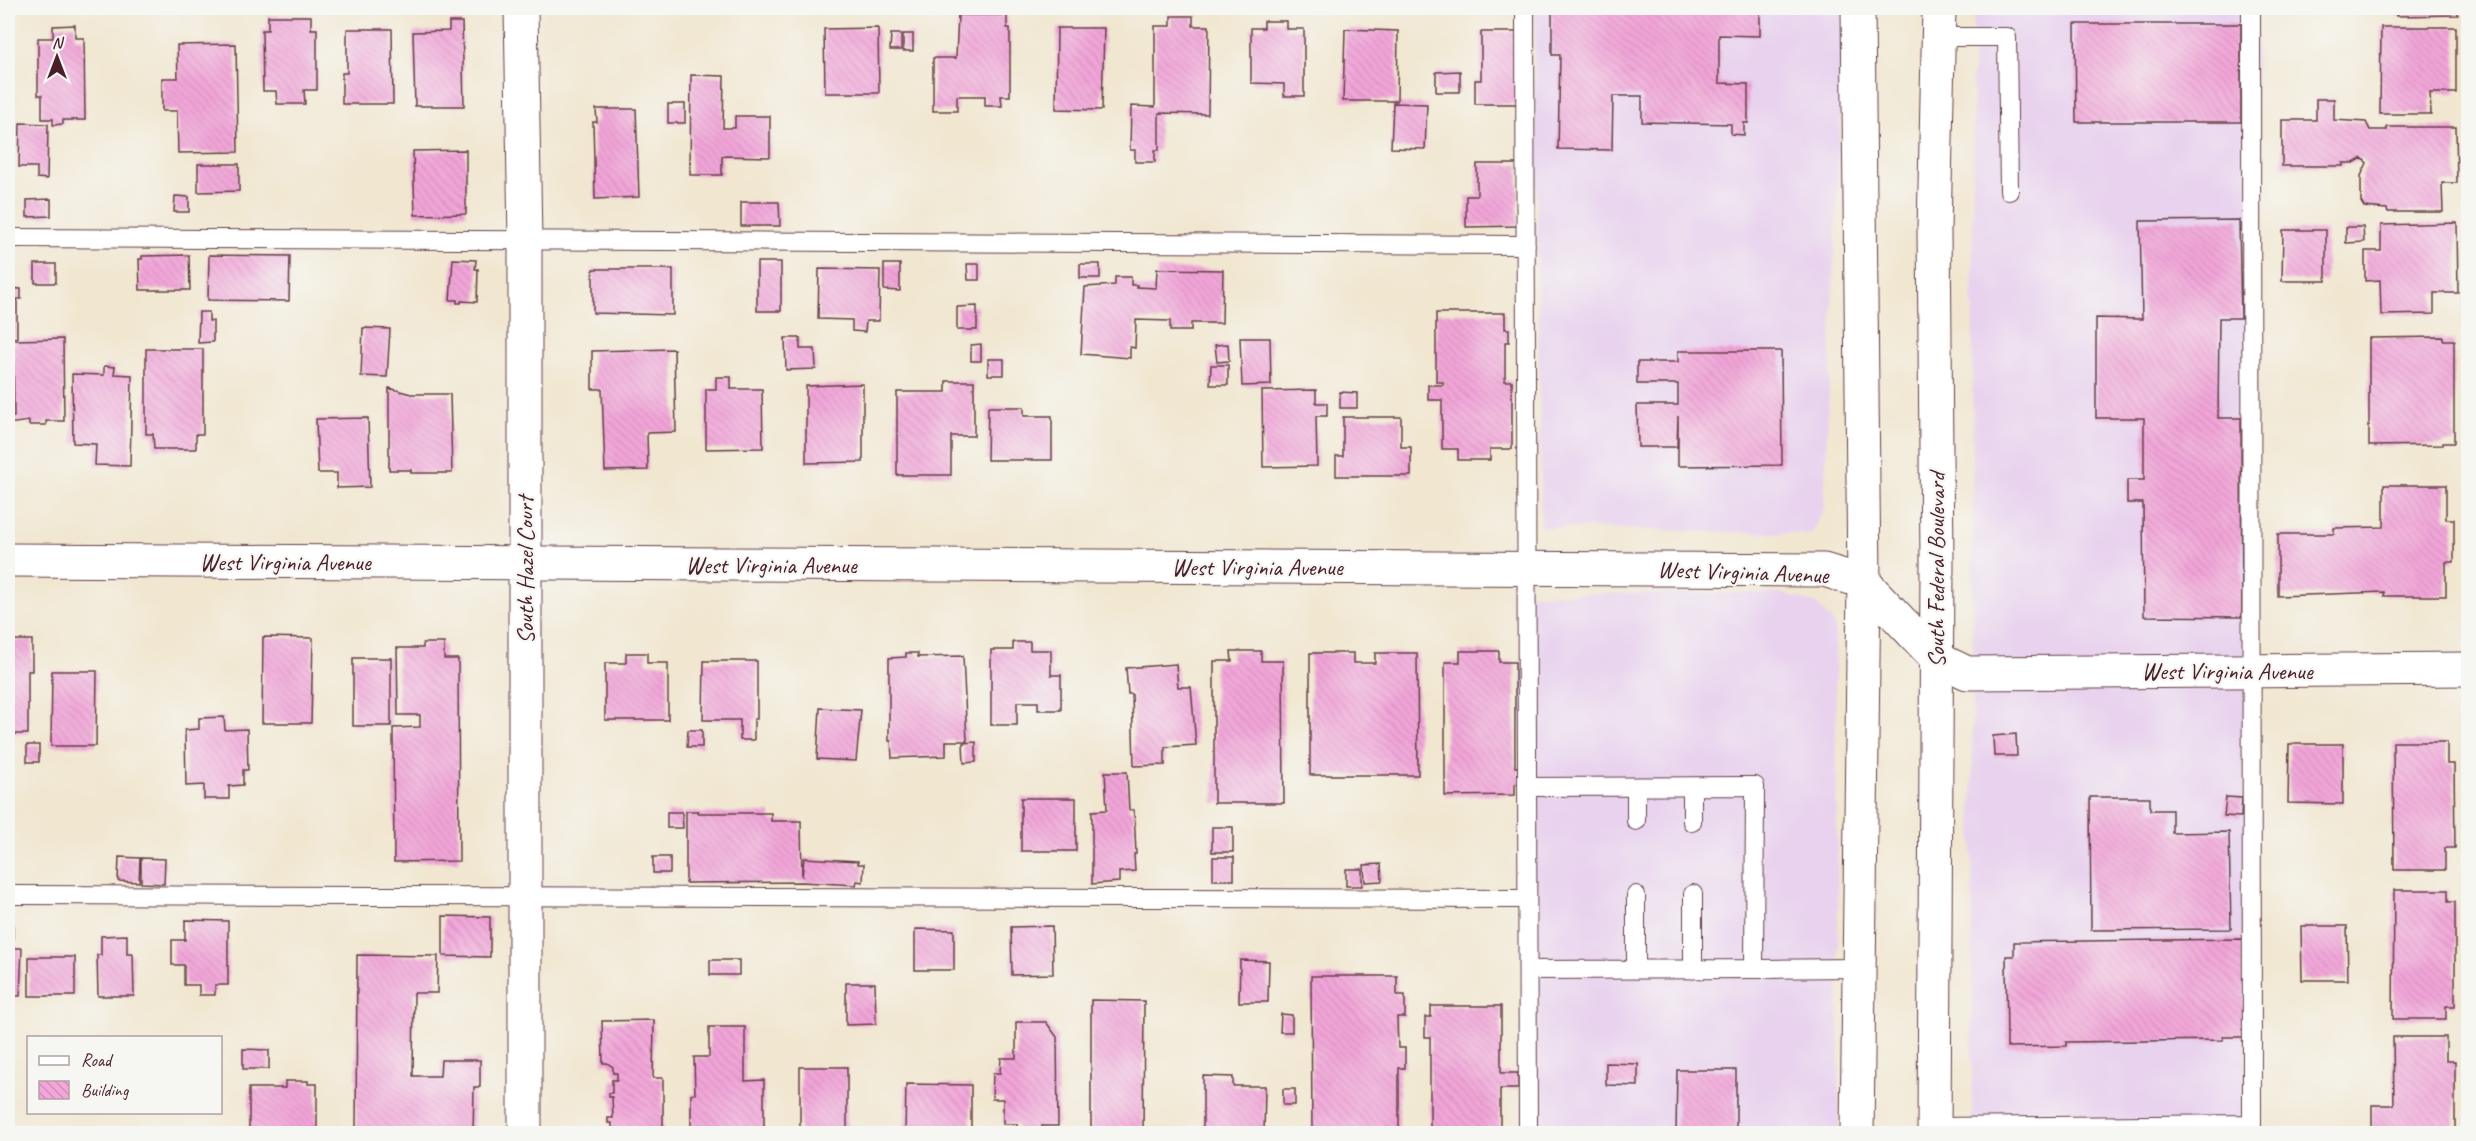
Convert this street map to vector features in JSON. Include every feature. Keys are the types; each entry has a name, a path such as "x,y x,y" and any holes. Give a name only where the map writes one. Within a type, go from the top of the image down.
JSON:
{"street":[{"name":"South Hazel Court","path":"521,8 525,240 525,1134"},
{"path":"1857,1134 1864,582 1858,8"},
{"name":"South Federal Boulevard","path":"1934,1131 1936,658 1934,230 1939,22"},
{"name":"West Virginia Avenue","path":"8,560 1824,570 1864,582 1936,658 1967,673 2469,669"}],"lane":[{"path":"1525,8 1528,1134"},
{"path":"1934,1131 2252,1129 2251,8"},
{"path":"1939,22 2007,37 2008,192"},
{"path":"8,238 1526,245"},
{"path":"1527,787 1755,786 1754,969"},
{"path":"1636,787 1636,820"},
{"path":"1692,787 1692,822"},
{"path":"1693,894 1693,970"},
{"path":"8,895 1527,899"},
{"path":"1636,895 1636,970"},
{"path":"1528,970 1859,968"}],"shaded area":[{"path":"1534,8 1845,8 1824,508 1812,534 1541,527"},
{"path":"1973,8 2257,8 2246,1133 1972,1134"},
{"path":"1781,593 1817,604 1835,625 1840,1133 1522,1133 1522,594"}],"building":[{"path":"1552,8 1760,8 1760,36 1719,35 1719,83 1748,84 1748,123 1744,123 1744,135 1731,134 1731,124 1642,122 1642,96 1613,96 1612,150 1558,149 1560,55 1552,55"},
{"path":"2396,8 2458,8 2458,15 2396,16"},
{"path":"958,15 1007,15 1007,28 1010,28 1010,96 1001,96 1002,106 985,106 985,96 957,96 957,111 933,111 933,58 956,58"},
{"path":"268,16 311,16 311,29 317,29 317,90 304,90 305,104 277,104 276,91 263,91 262,30 268,30"},
{"path":"1171,16 1193,16 1193,26 1209,26 1208,114 1159,113 1159,150 1155,150 1155,162 1135,162 1135,150 1130,150 1131,106 1155,107 1155,26 1171,26"},
{"path":"1264,21 1286,21 1286,29 1304,29 1304,96 1284,96 1284,84 1251,83 1251,28 1264,28"},
{"path":"449,22 462,22 464,106 415,106 413,32 449,31"},
{"path":"2075,24 2241,24 2241,122 2076,122"},
{"path":"75,25 75,38 84,38 85,120 63,120 63,124 53,125 53,119 42,119 42,95 38,95 38,38 53,38 53,26"},
{"path":"2381,27 2456,27 2456,93 2430,93 2431,114 2380,114"},
{"path":"878,28 879,93 825,93 824,29"},
{"path":"1057,28 1104,28 1102,110 1056,109"},
{"path":"347,29 392,29 393,104 342,104 342,73 347,73"},
{"path":"1345,29 1398,31 1397,101 1343,101"},
{"path":"1481,32 1520,32 1517,104 1475,104 1475,80 1481,80"},
{"path":"891,34 901,34 901,50 890,50"},
{"path":"903,34 913,34 913,51 903,51"},
{"path":"236,44 238,152 178,153 177,111 162,111 162,78 178,78 177,45"},
{"path":"1460,71 1460,92 1436,92 1436,72"},
{"path":"691,75 724,76 723,128 735,128 735,116 770,116 770,157 722,156 722,175 690,175"},
{"path":"2316,99 2334,99 2334,120 2366,122 2370,130 2387,130 2387,127 2456,127 2457,183 2442,183 2443,212 2388,212 2387,209 2364,207 2361,202 2361,176 2367,163 2362,158 2354,163 2343,163 2343,166 2282,166 2282,120 2316,120"},
{"path":"1393,103 1427,104 1425,149 1391,148"},
{"path":"668,104 685,104 685,123 668,123"},
{"path":"596,109 636,109 639,197 595,199 593,122 597,122"},
{"path":"20,123 48,124 47,179 37,178 37,167 19,167"},
{"path":"466,150 466,214 415,215 413,151"},
{"path":"198,164 239,164 239,191 198,192"},
{"path":"1477,164 1519,164 1518,226 1466,227 1466,196 1477,196"},
{"path":"175,196 189,197 189,212 174,212"},
{"path":"51,199 51,216 27,217 27,200"},
{"path":"741,202 779,202 780,226 741,226"},
{"path":"2239,220 2241,318 2219,318 2218,418 2241,418 2242,617 2144,616 2143,503 2127,503 2127,480 2144,480 2144,418 2096,418 2096,318 2142,319 2140,221"},
{"path":"2457,223 2458,293 2434,293 2434,314 2381,315 2380,280 2365,281 2365,251 2381,251 2381,225"},
{"path":"2346,227 2363,227 2364,242 2346,243"},
{"path":"2283,230 2326,230 2326,281 2282,281"},
{"path":"189,255 190,290 140,290 139,259 142,259 142,256"},
{"path":"209,255 290,256 289,301 208,300"},
{"path":"453,259 476,260 477,302 457,303 457,300 450,300"},
{"path":"757,262 781,262 781,311 757,311"},
{"path":"35,264 56,264 56,283 35,283"},
{"path":"884,264 900,264 900,291 884,290"},
{"path":"967,264 979,264 979,280 968,280"},
{"path":"1080,264 1100,264 1100,278 1080,278"},
{"path":"593,269 673,269 673,315 593,313"},
{"path":"819,269 880,270 879,321 866,321 865,332 852,331 852,320 818,319"},
{"path":"1157,269 1223,270 1222,323 1191,323 1191,331 1170,331 1170,321 1136,320 1135,348 1130,347 1130,358 1081,354 1085,287 1115,285 1115,277 1131,277 1131,285 1156,288"},
{"path":"8,288 21,289 21,299 17,299 17,338 8,337"},
{"path":"977,306 977,330 957,330 957,307"},
{"path":"199,312 209,312 209,321 213,321 213,342 198,343"},
{"path":"1436,313 1505,313 1505,329 1509,329 1509,342 1505,342 1505,381 1512,381 1512,449 1490,449 1490,460 1458,460 1458,449 1442,449 1442,400 1428,400 1428,385 1443,385 1443,382 1436,382"},
{"path":"363,328 390,329 387,377 361,376"},
{"path":"2443,337 2443,340 2454,340 2454,443 2369,446 2369,338"},
{"path":"785,338 800,338 800,349 815,349 816,369 786,370"},
{"path":"1240,338 1270,338 1271,385 1242,386"},
{"path":"63,339 64,421 46,421 46,425 29,425 29,421 8,424 8,417 14,417 13,340"},
{"path":"981,344 981,361 971,361 971,345"},
{"path":"1228,344 1229,361 1217,362 1215,345"},
{"path":"146,349 203,349 203,434 196,434 196,449 154,449 153,434 146,434"},
{"path":"674,349 676,432 647,433 648,470 605,471 602,389 592,389 592,351"},
{"path":"1678,351 1781,351 1782,465 1678,466 1678,416 1677,447 1638,447 1637,405 1678,405 1678,384 1637,384 1637,362 1678,362"},
{"path":"988,359 1004,359 1004,375 988,375"},
{"path":"1211,365 1228,365 1228,385 1210,385"},
{"path":"104,366 115,367 114,374 132,375 130,466 95,465 96,444 73,443 72,374 104,375"},
{"path":"716,377 731,377 731,389 762,389 763,448 706,449 706,389 716,389"},
{"path":"946,381 974,381 974,436 951,436 951,475 897,475 897,392 946,392"},
{"path":"863,384 863,462 806,463 806,386"},
{"path":"389,388 411,394 450,394 452,473 411,473 411,470 389,470"},
{"path":"1316,390 1316,403 1327,403 1327,416 1316,416 1317,466 1263,467 1262,391"},
{"path":"1340,392 1357,393 1357,408 1340,408"},
{"path":"988,407 1024,407 1024,416 1052,416 1052,460 987,460"},
{"path":"1343,417 1401,417 1401,447 1411,447 1411,476 1336,476 1336,456 1343,456"},
{"path":"368,418 370,487 337,488 337,473 318,473 316,419"},
{"path":"2384,485 2446,485 2446,519 2454,519 2454,562 2446,562 2446,596 2384,596 2384,592 2278,596 2278,534 2334,534 2334,528 2384,527"},
{"path":"263,637 313,638 311,723 262,723"},
{"path":"8,640 32,640 32,671 28,671 28,734 13,734 13,752 8,752"},
{"path":"1013,642 1030,642 1030,650 1051,650 1051,675 1061,675 1061,710 1038,710 1038,702 1017,702 1017,725 991,725 991,650 1013,650"},
{"path":"423,643 444,643 444,659 458,659 459,861 394,862 393,728 420,727 420,715 398,715 397,648 423,648"},
{"path":"1231,651 1261,651 1261,661 1283,661 1284,803 1214,803 1214,661 1232,661"},
{"path":"1460,651 1499,651 1499,662 1515,662 1515,767 1520,767 1520,784 1515,784 1515,795 1445,796 1445,662 1460,662"},
{"path":"626,653 647,653 647,663 668,663 668,720 605,720 605,663 626,663"},
{"path":"906,653 918,653 918,657 963,656 967,741 946,741 946,756 892,758 891,741 889,741 889,658 906,657"},
{"path":"1310,653 1353,653 1353,663 1375,663 1375,653 1417,653 1418,775 1310,775"},
{"path":"353,658 391,658 391,726 353,726"},
{"path":"704,661 757,661 757,719 754,719 754,740 740,740 740,720 703,720"},
{"path":"1176,664 1178,687 1191,687 1196,745 1165,747 1165,765 1134,766 1132,694 1128,694 1126,668"},
{"path":"52,671 97,671 96,746 51,746"},
{"path":"820,708 861,710 856,761 817,759"},
{"path":"224,717 225,730 247,729 248,770 243,770 243,785 229,786 229,799 204,799 204,785 186,786 185,730 199,729 199,718"},
{"path":"688,730 702,730 702,747 687,747"},
{"path":"2016,734 2017,756 1994,756 1993,736"},
{"path":"976,742 976,762 964,763 963,743"},
{"path":"2393,742 2447,742 2447,764 2454,764 2455,848 2445,848 2445,870 2394,870"},
{"path":"2289,744 2343,744 2343,804 2288,803"},
{"path":"27,745 39,745 39,762 27,762"},
{"path":"1105,772 1127,772 1129,810 1134,810 1135,871 1119,872 1119,882 1092,884 1092,811 1107,810"},
{"path":"2090,797 2150,797 2150,810 2172,810 2172,833 2229,832 2231,929 2091,930"},
{"path":"2226,797 2242,798 2241,817 2224,816"},
{"path":"1021,798 1076,798 1076,851 1021,851"},
{"path":"686,811 771,813 771,821 801,821 802,877 804,858 858,861 858,864 864,864 863,882 857,881 856,885 802,882 686,883"},
{"path":"667,812 682,812 683,828 667,828"},
{"path":"1212,827 1233,827 1233,852 1212,852"},
{"path":"119,857 140,858 139,882 118,881"},
{"path":"653,857 670,857 670,873 653,873"},
{"path":"1213,857 1234,857 1234,880 1213,880"},
{"path":"141,858 165,859 164,884 141,883"},
{"path":"1381,864 1382,881 1365,882 1364,865"},
{"path":"1346,869 1362,869 1362,886 1346,886"},
{"path":"2394,890 2448,890 2448,902 2455,902 2455,1006 2446,1006 2446,1019 2393,1019"},
{"path":"443,916 490,917 490,957 443,956"},
{"path":"185,920 228,921 228,985 215,985 215,995 199,995 199,985 184,985 184,965 172,965 172,940 185,940"},
{"path":"8,926 13,926 13,948 22,948 20,996 8,996"},
{"path":"1052,926 1053,974 1012,975 1011,927"},
{"path":"2301,926 2347,926 2348,980 2302,980"},
{"path":"915,929 954,930 954,970 915,970"},
{"path":"127,935 127,954 133,954 134,996 98,996 97,955 101,955 101,936"},
{"path":"2243,939 2244,1037 2223,1037 2223,1040 2066,1042 2066,1046 2007,1047 2006,956 2014,956 2014,942"},
{"path":"357,955 438,956 437,993 414,993 413,1076 440,1076 441,1060 480,1060 480,1087 474,1087 473,1134 356,1132"},
{"path":"29,957 75,957 75,996 29,996"},
{"path":"710,960 739,960 739,975 710,975"},
{"path":"1240,960 1269,961 1268,1002 1239,1002"},
{"path":"1311,976 1397,976 1397,995 1405,995 1405,1017 1397,1017 1398,1048 1405,1048 1405,1068 1399,1068 1399,1134 1312,1134"},
{"path":"846,983 875,983 876,1024 846,1025"},
{"path":"1091,1000 1144,1001 1143,1134 1091,1134"},
{"path":"1431,1006 1501,1006 1501,1073 1518,1073 1518,1089 1500,1089 1500,1134 1430,1134 1430,1037 1425,1037 1425,1017 1431,1017"},
{"path":"1281,1014 1292,1015 1292,1032 1280,1032"},
{"path":"654,1020 653,1078 663,1078 663,1134 612,1134 612,1123 608,1123 608,1118 613,1118 612,1097 609,1097 609,1093 612,1093 612,1080 617,1080 617,1073 613,1073 613,1067 603,1063 602,1021"},
{"path":"1016,1022 1046,1022 1057,1037 1058,1126 1042,1126 1041,1134 1017,1134 1017,1124 1003,1124 1003,1099 992,1099 993,1073 1000,1073 1001,1058 1016,1058"},
{"path":"709,1027 745,1027 745,1081 764,1080 764,1134 691,1134 691,1094 695,1094 694,1057 709,1057"},
{"path":"2393,1037 2446,1037 2446,1061 2455,1061 2455,1134 2372,1134 2372,1105 2394,1105"},
{"path":"243,1049 269,1050 269,1069 243,1069"},
{"path":"1606,1063 1638,1064 1638,1086 1606,1085"},
{"path":"800,1067 847,1067 847,1134 800,1134"},
{"path":"1677,1070 1736,1070 1736,1134 1676,1134"},
{"path":"1203,1076 1233,1077 1233,1086 1265,1086 1264,1134 1203,1134"},
{"path":"285,1081 308,1081 308,1084 317,1084 317,1134 249,1134 249,1088 285,1088"},
{"path":"906,1084 971,1085 971,1134 905,1134"},
{"path":"1283,1089 1295,1089 1295,1105 1283,1105"}]}
